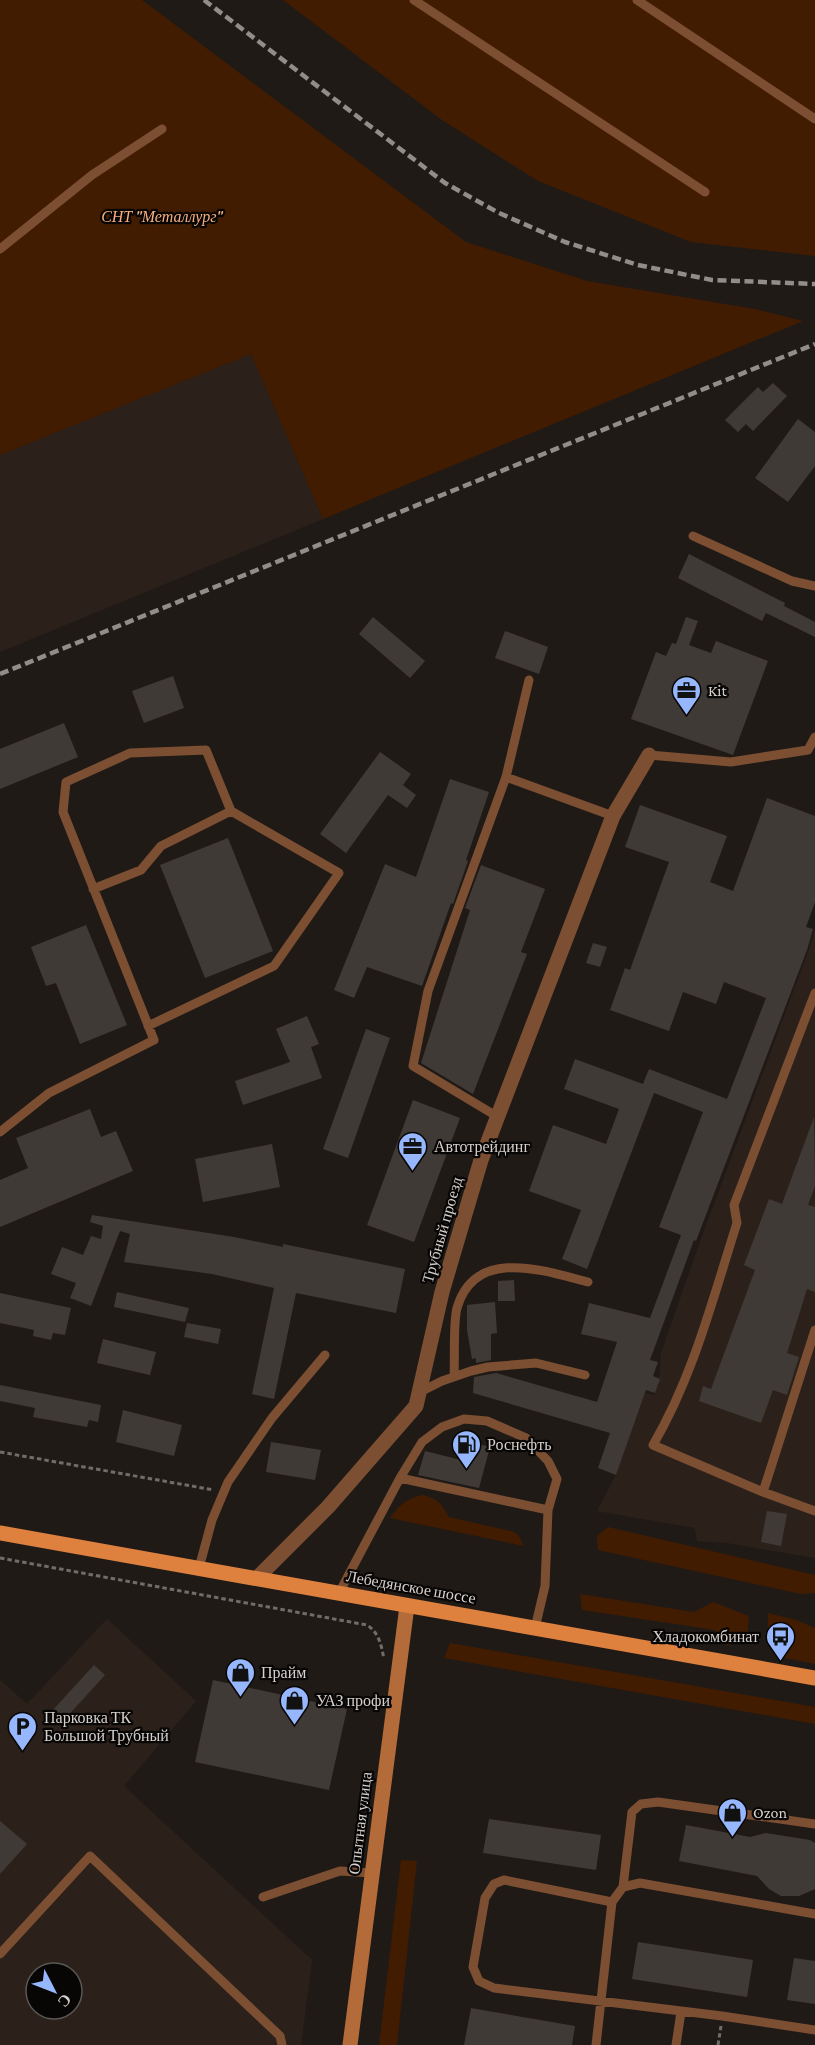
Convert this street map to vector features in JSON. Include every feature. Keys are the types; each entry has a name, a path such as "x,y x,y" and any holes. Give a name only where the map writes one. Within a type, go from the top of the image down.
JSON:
{"main road":[{"name":"Лебедянское шоссе","path":"0,1533 815,1678"}],"street":[{"name":"Трубный проезд","path":"257,1578 328,1507 416,1406 442,1292 481,1160 613,816 649,755"},
{"name":"Опытная улица","path":"350,2045 407,1606"}],"lane":[{"path":"414,0 705,192"},
{"path":"637,0 815,120"},
{"path":"0,249 92,175 162,129"},
{"path":"693,536 792,581 815,586"},
{"path":"498,1117 413,1066 428,991 506,777 529,680"},
{"path":"649,755 730,762 808,750 815,737"},
{"path":"0,1132 49,1093 154,1040 148,1026 93,889 63,812 66,782 130,753 206,750 231,811 339,873 274,966 148,1026"},
{"path":"506,777 613,816"},
{"path":"93,889 141,870 161,846 231,811"},
{"path":"815,993 734,1205 737,1222 684,1383 653,1445 763,1492 815,1511"},
{"path":"454,1377 456,1309 464,1290 477,1277 502,1267 529,1267 588,1282"},
{"path":"763,1492 815,1330"},
{"path":"200,1568 212,1520 228,1482 272,1418 324,1355"},
{"path":"418,1393 454,1377 488,1368 536,1363 585,1376"},
{"path":"339,1593 400,1478 422,1442 442,1427 464,1419 487,1421 526,1437 548,1461 557,1479 548,1510 545,1586 535,1628"},
{"path":"400,1478 548,1510"},
{"path":"596,2045 612,1902 623,1887 632,1812 642,1804 658,1802 815,1824"},
{"path":"0,1954 90,1856 280,2036 282,2045"},
{"path":"264,1897 340,1871 372,1873"},
{"path":"612,1902 504,1880 494,1884 485,1898 473,1967 480,1981 494,1988 722,2016 815,2030"},
{"path":"623,1887 640,1883 815,1914"},
{"path":"676,2045 681,2012"}],"path":[{"path":"0,1452 224,1492"},
{"path":"0,1558 367,1625 375,1631 381,1644 384,1661"},
{"path":"718,2045 722,2016"}],"shaded area":[{"path":"251,354 323,519 0,652 0,455"},
{"path":"815,929 815,1558 727,1543 697,1541 695,1528 597,1511 616,1475 645,1393 655,1395 660,1374 661,1353"},
{"path":"107,1619 196,1701 124,1786 312,1960 301,2045 0,2045 0,1680 27,1704"}],"green space":[{"name":"СНТ \"Металлург\"","path":"0,0 142,0 466,242 587,281 755,309 803,321 323,519 251,354 0,455"},
{"path":"283,0 815,0 815,256 691,242 538,181 442,120"},
{"path":"422,1495 438,1502 449,1517 514,1532 524,1546 390,1518 403,1503"},
{"path":"608,1527 815,1575 815,1593 801,1594 598,1550 597,1536"},
{"path":"580,1594 694,1612 713,1602 749,1616 747,1639 727,1646 715,1630 582,1610"},
{"path":"768,1613 796,1620 815,1628 815,1664 775,1656 768,1632"},
{"path":"450,1643 815,1707 815,1724 444,1658"},
{"path":"401,1860 417,1861 397,2045 379,2045"}],"building":[{"path":"773,383 787,396 753,431 746,424 738,432 725,420 758,387 763,392"},
{"path":"798,419 815,432 815,466 788,502 755,478"},
{"path":"689,554 785,603 784,606 815,622 815,637 766,613 762,621 678,578"},
{"path":"373,617 425,661 410,678 359,634"},
{"path":"686,617 698,621 689,645 711,653 716,641 768,661 733,755 631,719 656,652 666,656 672,643 676,644"},
{"path":"505,631 548,647 539,674 495,658"},
{"path":"173,676 184,708 144,723 132,691"},
{"path":"64,723 78,757 0,789 0,749"},
{"path":"380,752 411,774 403,785 416,795 407,808 388,795 346,853 320,834"},
{"path":"450,779 489,792 466,860 468,861 422,986 367,967 354,998 334,990 385,864 416,877"},
{"path":"767,798 815,816 815,902 806,927 813,929 807,950 696,1241 694,1240 650,1360 658,1362 653,1376 660,1379 655,1393 646,1390 616,1475 598,1468 610,1433 473,1393 474,1377 496,1373 597,1402 617,1342 581,1334 589,1303 650,1318 681,1235 659,1227 703,1112 654,1093 587,1269 562,1259 581,1210 529,1191 553,1125 606,1144 619,1109 564,1089 575,1059 643,1084 649,1069 727,1099 766,998 724,982 716,1004 683,992 669,1031 610,1010 625,968 630,970 669,862 625,847 640,805 727,836 710,882 733,891"},
{"path":"228,838 273,951 205,978 160,865"},
{"path":"481,865 545,889 521,952 527,954 473,1094 421,1063 470,910 465,908"},
{"path":"86,925 127,1025 80,1044 56,983 46,986 31,947"},
{"path":"593,943 607,947 600,967 586,963"},
{"path":"307,1016 319,1044 311,1047 322,1078 243,1105 235,1081 290,1062 276,1029"},
{"path":"366,1029 390,1038 348,1158 323,1149"},
{"name":"Автотрейдинг","path":"413,1100 460,1118 414,1242 367,1225"},
{"path":"90,1109 101,1137 116,1131 133,1171 0,1227 0,1180 28,1168 16,1138"},
{"path":"814,1117 815,1186 808,1205 815,1207 815,1292 807,1289 787,1353 799,1357 787,1395 773,1390 761,1423 699,1401 703,1386 711,1389 755,1270 744,1265 769,1199 782,1204"},
{"path":"272,1144 280,1187 203,1202 195,1159"},
{"path":"92,1215 283,1247 283,1244 405,1269 396,1313 296,1293 274,1399 252,1394 274,1288 212,1274 124,1262 130,1234 120,1231 91,1306 70,1298 76,1283 51,1274 62,1247 83,1255 91,1236 101,1239 103,1226 90,1222"},
{"path":"514,1280 515,1301 498,1301 498,1281"},
{"path":"117,1292 189,1308 185,1322 114,1307"},
{"path":"0,1293 71,1308 65,1335 53,1333 51,1340 33,1336 34,1330 0,1323"},
{"path":"495,1302 497,1333 491,1334 491,1360 476,1363 476,1358 472,1359 467,1330 467,1305"},
{"path":"187,1323 221,1329 218,1344 184,1337"},
{"path":"103,1339 156,1352 150,1375 97,1363"},
{"path":"0,1385 101,1405 98,1422 89,1420 87,1427 33,1417 35,1408 0,1401"},
{"path":"123,1410 182,1425 174,1456 116,1442"},
{"path":"271,1442 321,1450 315,1480 266,1472"},
{"path":"475,1443 490,1447 479,1488 418,1475 425,1451 469,1462"},
{"path":"767,1511 787,1514 781,1546 761,1542"},
{"path":"94,1665 105,1675 63,1721 52,1711"},
{"path":"213,1680 347,1709 329,1790 195,1762"},
{"path":"489,1819 601,1835 596,1870 483,1853"},
{"path":"0,1821 27,1844 0,1874"},
{"path":"686,1825 750,1837 766,1833 810,1840 815,1843 815,1889 799,1896 781,1896 769,1889 757,1876 679,1861"},
{"path":"638,1942 753,1960 747,1997 632,1979"},
{"path":"794,1958 815,1961 815,2004 787,2000"},
{"path":"471,2008 575,2026 572,2045 464,2045"}],"railway":[{"path":"204,0 445,183 499,213 565,242 638,265 712,280 815,284"},
{"path":"0,674 815,344"}],"place":[{"name":"Kit","path":"687,716"},
{"name":"Автотрейдинг","path":"413,1172"},
{"name":"Роснефть","path":"466,1470"},
{"name":"Хладокомбинат","path":"780,1662"},
{"name":"Прайм","path":"240,1698"},
{"name":"УАЗ профи","path":"295,1726"},
{"name":"Парковка ТК Большой Трубный","path":"23,1752"},
{"name":"Ozon","path":"732,1838"}]}
